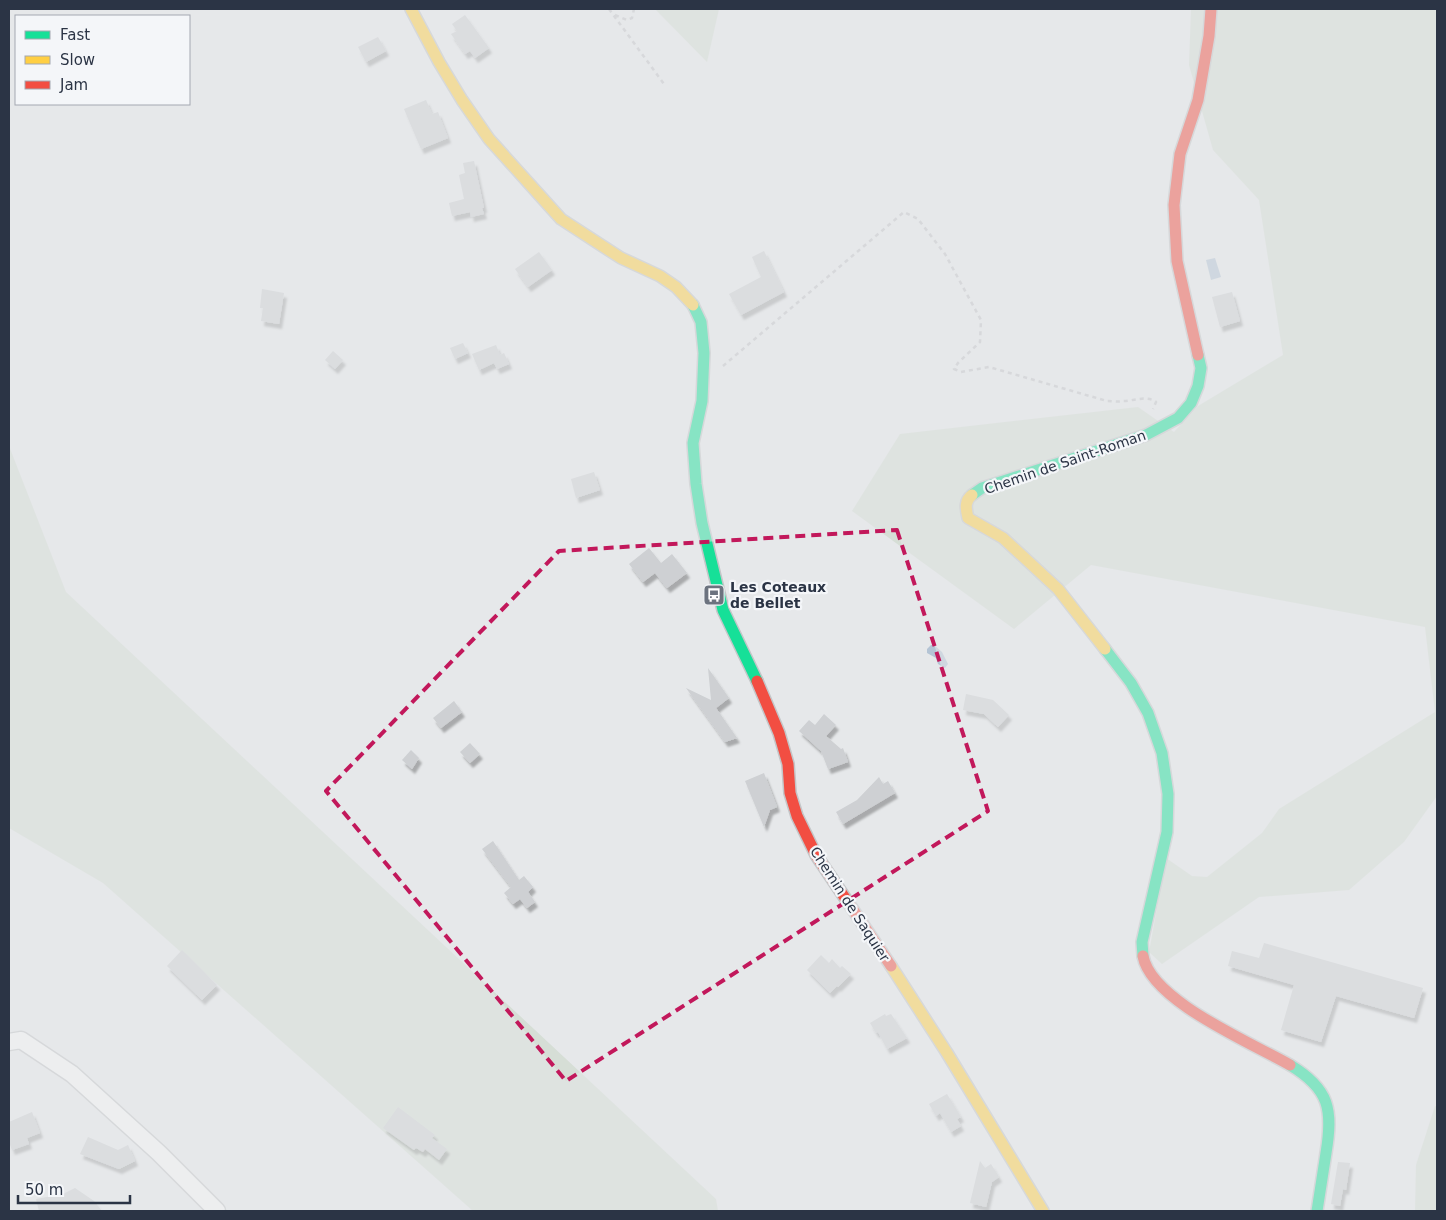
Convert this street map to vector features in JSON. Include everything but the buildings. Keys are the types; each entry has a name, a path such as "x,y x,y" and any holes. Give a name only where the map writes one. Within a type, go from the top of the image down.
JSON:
{"street":[{"name":"Chemin de Saquier","path":"411,9 439,62 472,114 489,138 543,200 562,218 596,244 660,276 676,287 692,305 701,322 704,353 702,400 693,443 696,484 702,523 723,610 748,666 766,700 779,733 788,764 790,794 797,816 816,855 943,1046 1043,1211"},
{"name":"Chemin de Saint-Roman","path":"1212,9 1198,100 1180,154 1174,205 1177,261 1201,368 1198,386 1191,402 1178,418 1146,435 982,488 969,497 965,507 968,518 1003,538 1058,589 1131,683 1148,713 1162,753 1168,794 1167,832 1142,942 1142,958 1146,969 1154,981 1171,996 1188,1008 1287,1063 1304,1074 1320,1089 1326,1101 1331,1120 1317,1211"},
{"path":"9,1042 21,1040 72,1074 159,1153 217,1211"}],"path":[{"path":"609,9 664,84"},
{"path":"612,13 628,20 632,18 634,9"},
{"path":"702,384 904,212 918,219 944,254 981,320 980,342 954,369 961,372 989,367 1107,400 1122,402 1143,399 1154,400 1156,402 1155,407 1150,413"}],"highlighted area":[{"path":"897,530 988,811 566,1081 326,791 559,551"}],"shaded area":[{"path":"655,9 719,9 707,62"},
{"path":"1191,9 1437,9 1437,796 1404,842 1349,890 1259,897 1162,964 1149,952 1166,858 1192,876 1207,877 1262,833 1279,809 1435,712 1425,627 1091,565 1014,629 852,511 900,434 1138,407 1174,432 1198,406 1283,355 1259,200 1213,150 1189,65"},
{"path":"9,446 66,592 716,1199 718,1211 473,1211 103,883 9,828"},
{"path":"1435,1106 1437,1107 1437,1211 1415,1211 1416,1165"}],"water":[{"path":"1215,258 1221,277 1211,280 1206,260"},
{"path":"934,645 942,652 948,664 945,668 938,664 936,658 927,653 927,649"}],"traffic: fast":[{"path":"693,305 701,322 704,353 702,401 693,443 696,484 702,523 723,610 757,681"},
{"path":"972,495 982,488 1146,435 1178,418 1191,403 1198,386 1201,368 1198,355"},
{"path":"1105,649 1131,683 1148,713 1162,753 1168,794 1167,832 1142,942 1143,956"},
{"path":"1290,1065 1313,1083 1321,1092 1326,1102 1329,1124 1328,1138 1317,1211"}],"traffic: slow":[{"path":"411,9 439,62 489,139 561,219 621,258 660,276 676,287 693,305"},
{"path":"972,495 969,497 966,508 968,518 1003,538 1058,589 1105,649"},
{"path":"891,966 947,1053 1043,1211"}],"traffic: jam":[{"path":"1198,355 1177,261 1174,205 1180,154 1198,100 1209,36 1211,9"},
{"path":"757,681 779,733 788,764 790,793 797,816 816,855 891,966"},
{"path":"1143,956 1150,973 1164,989 1183,1004 1229,1033 1290,1065"}],"place":[{"name":"Les Coteaux de Bellet","path":"714,595"}]}
